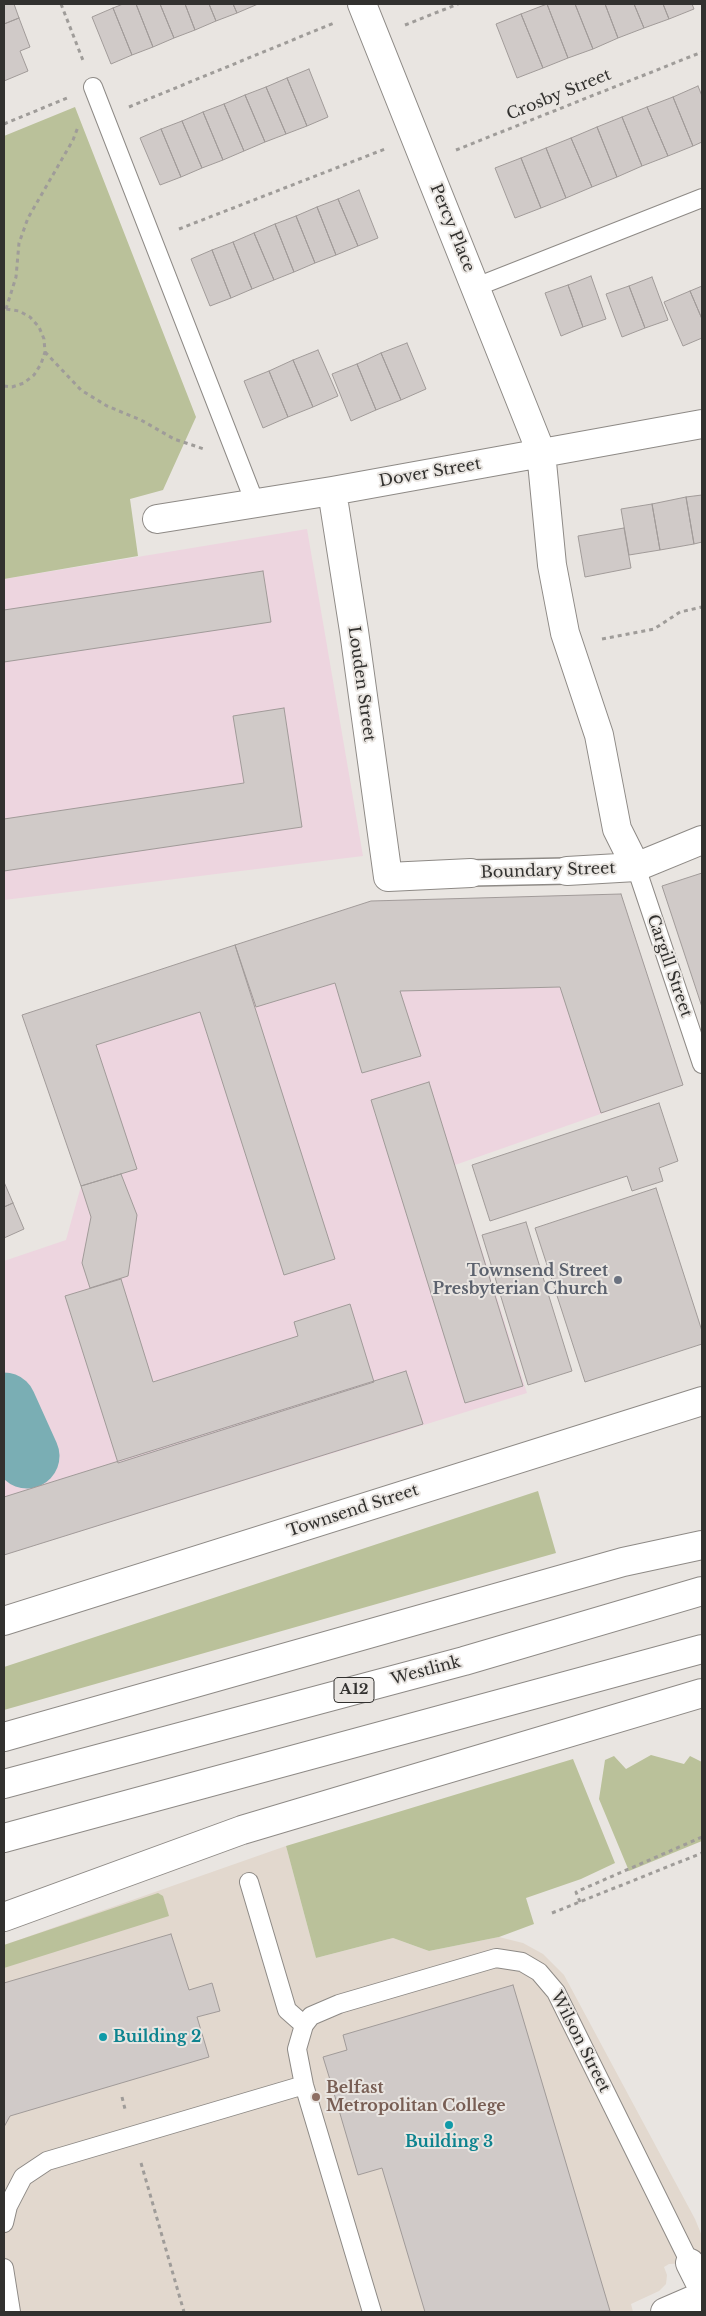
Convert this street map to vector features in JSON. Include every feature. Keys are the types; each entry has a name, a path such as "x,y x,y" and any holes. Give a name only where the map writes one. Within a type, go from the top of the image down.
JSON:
{"main road":[{"name":"Percy Place","path":"363,7 541,452 552,565 570,646 599,735 617,829 636,867"},
{"name":"Dover Street","path":"157,519 332,491 702,424"},
{"name":"Louden Street","path":"332,491 354,631 388,877"},
{"name":"Boundary Street","path":"567,871 636,867 702,840"},
{"name":"Boundary Street","path":"388,877 471,873"},
{"name":"Townsend Street","path":"4,1621 702,1401"},
{"path":"4,1737 622,1562 702,1545"},
{"name":"Westlink","path":"4,1784 464,1661 702,1591"},
{"path":"4,1838 702,1648"},
{"path":"4,1917 242,1830 702,1693"},
{"name":"Wilson Street","path":"690,2263 702,2287"},
{"path":"665,2312 702,2296"}],"street":[{"name":"Boundary Street","path":"471,873 567,871"}],"lane":[{"path":"93,87 255,503"},
{"path":"476,287 702,198"},
{"name":"Cargill Street","path":"636,867 702,1064"},
{"path":"249,1882 287,2010 304,2025 297,2050 304,2085 372,2312"},
{"name":"Wilson Street","path":"304,2025 310,2016 339,2004 496,1958 522,1962 539,1972 556,1992 690,2263"},
{"path":"4,2222 8,2206 23,2177 47,2161 304,2085"},
{"path":"4,2268 11,2312"}],"path":[{"path":"4,386 12,387 24,383 34,375 41,364 45,352 44,339 34,322 19,311 5,309 16,277 19,243 28,218 74,140 93,87 61,4"},
{"path":"375,37 458,4"},
{"path":"105,116 363,7"},
{"name":"Crosby Street","path":"152,239 420,150 702,52"},
{"path":"4,124 93,87"},
{"path":"45,352 81,390 107,406 141,420 174,439 239,460"},
{"path":"570,646 654,629 680,612 702,608"},
{"path":"580,1902 576,1892 702,1837"},
{"path":"552,1914 702,1853"},
{"path":"122,2097 184,2312"}],"shaded area":[{"path":"307,529 363,856 4,900 4,579"},
{"path":"621,894 683,1085 455,1165 527,1393 4,1555 4,1261 66,1240 81,1186 22,1015 371,901"},
{"name":"Belfast Metropolitan College","path":"286,1846 316,1958 393,1938 429,1951 499,1937 523,1943 543,1954 564,1975 695,2219 702,2236 702,2258 690,2263 669,2264 664,2267 667,2275 666,2284 659,2291 631,2304 633,2312 4,2312 4,1945"}],"green space":[{"path":"75,107 196,417 163,490 130,499 138,556 4,579 4,136"},
{"path":"538,1491 556,1553 4,1710 4,1667"},
{"path":"651,1755 684,1764 690,1756 702,1762 702,1841 629,1871 599,1799 605,1760 614,1756 626,1769"},
{"path":"573,1759 615,1863 581,1879 526,1898 534,1924 499,1937 429,1951 393,1938 316,1958 286,1846"},
{"path":"158,1893 163,1896 169,1916 4,1968 4,1945"}],"building":[{"path":"4,4 14,4 19,18 4,24"},
{"path":"123,4 136,4 153,47 132,55 113,8"},
{"path":"136,4 160,4 174,38 153,47"},
{"path":"160,4 185,4 195,30 174,38"},
{"path":"185,4 209,4 216,21 195,30"},
{"path":"209,4 233,4 237,13 216,21"},
{"path":"233,4 258,4 237,13"},
{"path":"547,4 568,58 543,68 521,14"},
{"path":"547,4 575,4 593,49 568,58"},
{"path":"575,4 605,4 618,38 593,49"},
{"path":"605,4 634,4 644,28 618,38"},
{"path":"634,4 663,4 669,19 644,28"},
{"path":"663,4 692,4 694,9 669,19"},
{"path":"113,8 132,55 111,64 92,17"},
{"path":"521,14 543,68 517,78 496,24"},
{"path":"19,18 30,47 20,51 28,71 4,81 4,24"},
{"path":"309,69 328,117 307,126 287,78"},
{"path":"287,78 307,126 286,134 266,87"},
{"path":"698,86 702,96 702,142 693,146 673,97"},
{"path":"266,87 286,134 265,142 245,95"},
{"path":"245,95 265,142 244,151 224,104"},
{"path":"673,97 693,146 668,156 647,107"},
{"path":"224,104 244,151 223,160 203,112"},
{"path":"647,107 668,156 642,166 622,117"},
{"path":"203,112 223,160 202,168 182,121"},
{"path":"622,117 642,166 617,177 597,127"},
{"path":"182,121 202,168 181,177 161,129"},
{"path":"597,127 617,177 592,187 571,138"},
{"path":"161,129 181,177 160,185 140,138"},
{"path":"571,138 592,187 566,198 546,148"},
{"path":"546,148 566,198 541,208 521,158"},
{"path":"521,158 541,208 515,218 495,168"},
{"path":"359,190 378,238 358,246 338,199"},
{"path":"338,199 358,246 336,255 317,207"},
{"path":"317,207 336,255 315,263 296,216"},
{"path":"296,216 315,263 294,272 275,224"},
{"path":"275,224 294,272 274,280 254,233"},
{"path":"254,233 274,280 252,289 233,242"},
{"path":"233,242 252,289 231,298 212,250"},
{"path":"212,250 231,298 210,306 191,259"},
{"path":"591,276 606,319 583,327 568,285"},
{"path":"652,277 668,320 645,328 629,286"},
{"path":"568,285 583,327 561,336 545,293"},
{"path":"629,286 645,328 622,337 606,294"},
{"path":"702,286 702,319 690,291"},
{"path":"690,291 702,319 702,338 683,346 664,302"},
{"path":"407,343 426,389 401,400 381,353"},
{"path":"318,350 338,396 313,407 293,360"},
{"path":"381,353 401,400 376,410 357,364"},
{"path":"293,360 313,407 288,417 269,371"},
{"path":"357,364 376,410 351,421 332,374"},
{"path":"269,371 288,417 263,428 244,381"},
{"path":"702,495 702,542 694,544 686,497"},
{"path":"686,497 694,544 660,550 652,504"},
{"path":"652,504 660,550 629,555 621,509"},
{"path":"624,528 631,568 585,577 578,536"},
{"path":"263,571 271,622 4,662 4,610"},
{"path":"284,708 302,827 4,871 4,819 244,783 233,716"},
{"path":"702,873 702,1007 662,886"},
{"path":"621,894 683,1085 601,1113 560,987 400,991 421,1056 362,1073 335,983 256,1007 235,945 371,901"},
{"path":"235,945 335,1259 284,1275 200,1012 96,1045 137,1169 81,1186 22,1015"},
{"path":"429,1082 523,1386 465,1403 371,1100"},
{"path":"659,1103 678,1161 659,1168 663,1181 632,1191 627,1176 490,1221 472,1165"},
{"path":"121,1174 137,1215 128,1276 90,1288 82,1263 91,1217 81,1186"},
{"path":"4,1182 13,1203 4,1207"},
{"name":"Townsend Street Presbyterian Church","path":"656,1188 702,1331 702,1344 585,1382 535,1228"},
{"path":"13,1203 24,1229 4,1238 4,1207"},
{"path":"526,1222 572,1371 528,1385 482,1235"},
{"path":"121,1279 153,1382 298,1336 294,1322 350,1304 374,1382 118,1463 65,1296"},
{"path":"406,1371 423,1424 4,1555 4,1497"},
{"name":"Building 2","path":"171,1934 189,1990 212,1983 220,2011 197,2017 209,2057 10,2116 4,2127 4,1983"},
{"name":"Building 3","path":"513,1985 610,2311 425,2312 382,2168 358,2175 323,2057 347,2050 343,2035"}],"waterway":[{"path":"4,1405 27,1456"}],"place":[{"name":"Townsend Street Presbyterian Church","path":"618,1280"},
{"name":"Building 2","path":"103,2037"},
{"name":"Belfast Metropolitan College","path":"316,2097"},
{"name":"Building 3","path":"449,2125"}]}
